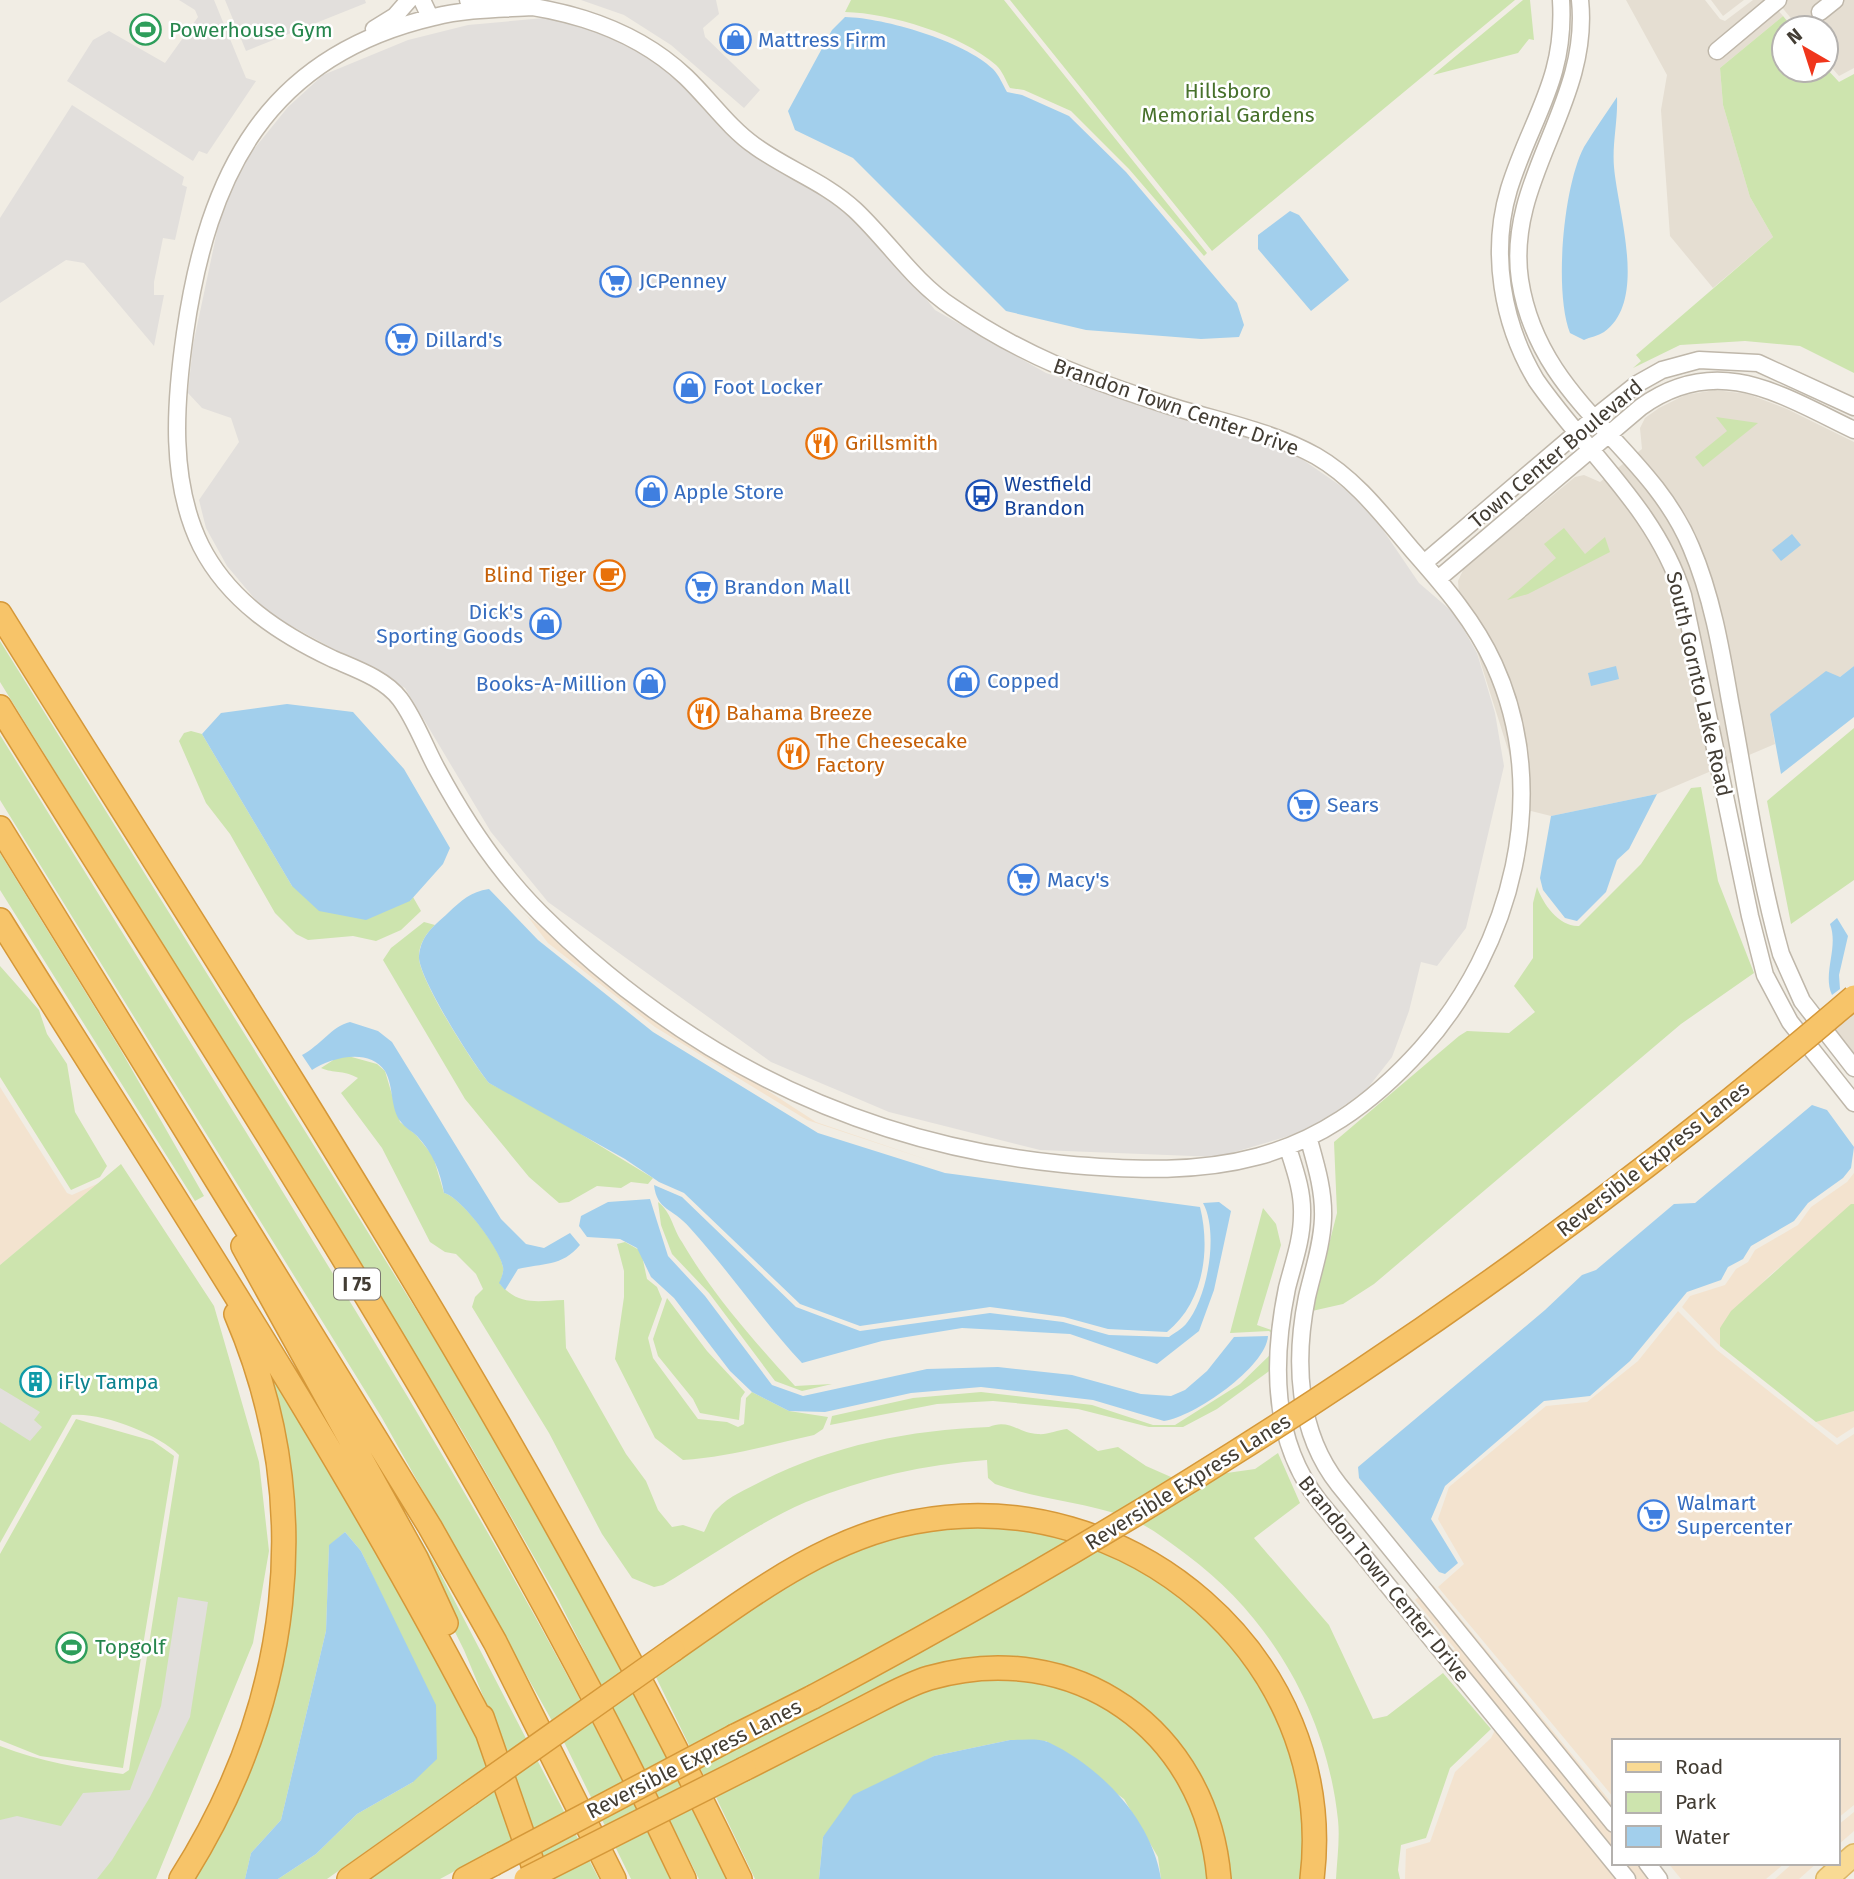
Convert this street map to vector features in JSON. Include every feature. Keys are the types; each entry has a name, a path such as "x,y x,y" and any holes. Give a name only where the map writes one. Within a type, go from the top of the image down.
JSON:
{"highway":[{"path":"0,614 497,1419 618,1634 740,1879"},
{"name":"I 75","path":"0,707 423,1390 557,1627 684,1879"},
{"path":"0,828 430,1527 495,1642 614,1879"},
{"path":"0,920 348,1477 423,1610 487,1732"},
{"name":"Reversible Express Lanes","path":"465,1879 909,1646 1059,1562 1206,1474 1399,1347 1605,1198 1745,1088 1854,997"},
{"path":"203,1155 236,1233 428,1582 468,1673 538,1879"},
{"path":"181,1879 235,1782 256,1726 272,1667 285,1564 277,1457 263,1389 242,1330 210,1257"},
{"path":"349,1879 673,1650 791,1571 882,1529 947,1516 988,1515 1051,1522 1091,1534 1148,1560 1191,1590 1232,1629 1265,1675 1290,1724 1306,1778 1313,1836 1312,1879"},
{"path":"526,1879 930,1678 979,1668 1023,1669 1069,1679 1114,1700 1135,1714 1166,1744 1190,1777 1206,1810 1217,1855 1219,1879"},
{"path":"364,1879 469,1794"}],"main road":[{"path":"1827,1879 1854,1855"}],"street":[{"name":"Brandon Town Center Drive","path":"359,41 396,16 409,0"},
{"path":"422,0 430,17"},
{"name":"Brandon Town Center Drive","path":"467,0 512,2 577,16 615,29 667,60 745,139 837,194 936,295 1011,345 1060,369 1170,406 1265,433 1328,464 1367,497 1438,579 1461,608 1493,663 1507,702 1523,788 1518,852 1495,932 1443,1024 1385,1085 1309,1140 1288,1148 1241,1161 1151,1172 990,1155 898,1132 835,1109 729,1059 623,990 532,905 471,829 398,695 375,678 270,626 209,562 195,534 178,455 179,375 194,275 210,218 239,149 283,93 349,45 430,17 445,7 532,7"},
{"name":"South Gornto Lake Road","path":"1562,0 1558,64 1548,97 1510,188 1501,233 1500,267 1505,305 1523,357 1543,390 1646,517 1662,543 1681,588 1750,916 1765,975 1790,1022 1854,1103"},
{"name":"South Gornto Lake Road","path":"1580,0 1581,39 1573,82 1527,196 1519,259 1522,292 1535,338 1558,376 1666,504 1685,534 1699,566 1723,665 1781,954 1802,1001 1854,1068"},
{"path":"1717,51 1778,0"},
{"path":"1820,12 1835,0"},
{"name":"Town Center Boulevard","path":"1424,563 1593,419 1649,376 1699,360 1758,363 1854,407"},
{"name":"Town Center Boulevard","path":"1438,579 1608,436 1665,392 1713,380 1751,384 1770,390 1854,430"},
{"name":"Brandon Town Center Drive","path":"1309,1140 1320,1180 1322,1224 1303,1318 1300,1354 1303,1396 1313,1446 1339,1485 1612,1822"},
{"name":"Brandon Town Center Drive","path":"1288,1148 1298,1178 1302,1222 1283,1314 1278,1394 1284,1440 1295,1467 1319,1501 1612,1861"},
{"path":"1302,1222 1322,1224"},
{"name":"Brandon Town Center Drive","path":"1616,1865 1627,1879"},
{"path":"1649,1865 1660,1879"}],"shaded area":[{"path":"179,0 214,0 246,78 256,81 207,154 199,151 193,161 67,81 93,40 109,31 165,63 198,17 195,10"},
{"path":"225,0 365,0 366,3 246,51"},
{"path":"581,0 716,0 719,14 703,28 705,37 760,90 744,108 671,45 624,15"},
{"path":"1626,0 1705,0 1720,19 1725,21 1753,0 1768,0 1709,50 1717,60 1770,15 1770,27 1720,68 1723,105 1750,197 1773,237 1713,288 1670,236 1661,110 1667,75"},
{"path":"1711,0 1744,0 1723,16"},
{"path":"1776,0 1854,0 1854,68 1840,75 1840,14 1788,14"},
{"path":"544,18 608,33 658,60 834,201 903,270 935,310 1046,373 1186,419 1280,444 1364,502 1419,583 1455,614 1477,653 1495,713 1504,766 1466,928 1437,966 1421,962 1409,1011 1392,1057 1367,1089 1321,1122 1289,1136 1218,1157 1040,1150 889,1112 771,1062 548,902 491,832 405,688 266,612 227,566 206,528 199,500 239,442 231,418 202,408 188,393 193,345 219,222 241,165 288,107 323,75 408,40 468,25"},
{"path":"72,105 184,177 182,185 187,187 175,240 163,238 154,282 154,295 164,295 154,346 84,263 66,260 0,303 0,218"},
{"path":"1715,390 1748,394 1787,409 1854,442 1854,666 1840,677 1770,714 1775,744 1657,794 1551,816 1527,810 1459,594 1458,581 1464,568 1575,477 1584,475 1600,482 1642,449 1640,428 1645,418 1685,395"},
{"path":"511,903 576,955 620,995 816,1122 931,1161 807,1120 655,1027 548,943 528,917"},
{"path":"1854,1009 1854,1059 1830,1029"},
{"path":"0,1087 67,1193 72,1195 99,1183 0,1265"},
{"path":"1854,1173 1854,1204 1769,1276 1720,1328 1720,1346 1682,1307 1690,1296 1725,1285 1736,1269 1748,1262 1755,1250 1798,1225 1811,1207 1847,1182"},
{"path":"1678,1311 1717,1350 1837,1445 1854,1434 1854,1805 1840,1816 1840,1739 1612,1739 1612,1796 1438,1587 1464,1564 1438,1519 1449,1487 1546,1406 1587,1402 1638,1361"},
{"path":"0,1388 40,1412 34,1420 42,1427 30,1441 0,1422"},
{"path":"1854,1411 1854,1427 1837,1438 1816,1422"},
{"path":"1433,1585 1612,1804 1612,1812 1430,1588"},
{"path":"1421,1595 1612,1831 1612,1853 1450,1653 1455,1649 1415,1600"},
{"path":"178,1597 208,1602 190,1717 150,1797 112,1860 97,1879 0,1879 0,1820 17,1816 61,1826 83,1793 130,1790 161,1706"},
{"path":"1496,1728 1619,1879 1405,1879 1406,1849 1430,1842 1455,1772 1491,1738"},
{"path":"1854,1812 1854,1831 1840,1843 1840,1823"},
{"path":"1623,1865 1641,1865 1652,1879 1634,1879"},
{"path":"1670,1865 1783,1865 1766,1879 1681,1879"},
{"path":"1791,1865 1815,1865 1799,1879 1775,1879"}],"green space":[{"path":"851,0 1004,0 1207,253 1204,256 1129,169 1071,111 1024,90 1010,88 996,65 982,54 945,35 883,16 845,12"},
{"name":"Hillsboro Memorial Gardens","path":"1010,0 1515,0 1212,251"},
{"path":"1523,0 1530,0 1534,40 1529,39 1518,53 1433,75"},
{"path":"1770,27 1770,84 1840,84 1854,74 1854,373 1800,346 1745,341 1680,345 1633,368 1641,361 1636,355 1773,237 1750,197 1723,105 1720,68"},
{"path":"1716,417 1758,423 1703,467 1695,457 1727,431"},
{"path":"1564,528 1585,554 1605,537 1610,552 1528,594 1507,600 1556,558 1544,544"},
{"path":"0,641 496,1438 642,1702 728,1879 699,1879 558,1599 461,1429 0,682"},
{"path":"1854,728 1854,880 1791,924 1767,801"},
{"path":"191,731 202,734 292,886 410,901 413,897 421,911 401,930 376,941 353,936 308,940 296,934 275,913 230,834 206,803 179,741 184,733"},
{"path":"0,735 414,1407 573,1687 670,1879 631,1879 565,1744 382,1418 0,800"},
{"path":"1701,787 1718,881 1754,973 1681,1024 1374,1284 1343,1304 1312,1311 1337,1213 1334,1142 1459,1036 1467,1031 1509,1033 1535,1012 1514,986 1533,958 1533,903 1537,887 1543,900 1559,919 1579,926 1641,864 1691,788"},
{"path":"0,853 119,1047 204,1196 195,1201 0,890"},
{"path":"424,922 435,925 420,949 419,958 428,985 471,1059 489,1083 538,1108 653,1178 648,1184 631,1182 621,1188 597,1186 569,1202 559,1203 529,1177 465,1099 383,960 391,948"},
{"path":"0,966 39,1010 47,1034 67,1064 75,1112 107,1166 100,1177 71,1190 0,1077"},
{"path":"348,1056 377,1064 385,1071 400,1122 416,1135 433,1156 444,1193 470,1213 501,1259 503,1273 500,1284 514,1296 529,1301 564,1300 566,1348 626,1454 646,1481 658,1510 672,1527 683,1525 704,1532 713,1514 727,1500 789,1468 844,1449 930,1432 1003,1424 1038,1434 1067,1429 1098,1451 1118,1447 1146,1466 1171,1477 1184,1479 1255,1469 1278,1453 1300,1503 1254,1538 1329,1625 1373,1719 1387,1716 1443,1673 1491,1729 1450,1768 1426,1838 1401,1845 1398,1870 1400,1879 1336,1879 1339,1827 1332,1781 1322,1743 1290,1672 1245,1608 1187,1555 1149,1528 1133,1519 1108,1511 995,1484 988,1478 987,1460 918,1469 850,1486 806,1502 769,1520 663,1585 654,1587 632,1578 602,1534 549,1433 472,1307 475,1297 483,1289 476,1274 456,1254 445,1252 430,1242 382,1148 341,1093 358,1078 321,1068 338,1057"},
{"path":"121,1164 214,1306 259,1462 269,1551 253,1643 156,1879 0,1879 0,1746 76,1767 123,1774 129,1770 179,1455 158,1439 129,1426 98,1417 72,1415 0,1543 0,1265"},
{"path":"658,1202 720,1299 795,1386 832,1384 802,1391 775,1381 709,1293 672,1254 661,1225"},
{"path":"1854,1204 1854,1411 1816,1422 1720,1346 1720,1328 1731,1311"},
{"path":"1263,1208 1276,1224 1281,1245 1257,1325 1274,1331 1273,1334 1269,1331 1230,1333"},
{"path":"625,1242 641,1251 647,1279 657,1287 662,1299 648,1338 653,1358 698,1419 727,1422 738,1427 744,1424 746,1398 752,1392 789,1411 828,1417 823,1429 814,1435 765,1447 683,1460 655,1438 615,1359 624,1297 624,1271 617,1244"},
{"path":"667,1298 707,1351 745,1392 741,1398 739,1420 700,1413 693,1399 658,1356 653,1339"},
{"path":"259,1342 461,1699 488,1765 327,1879 278,1879 316,1854 357,1814 413,1782 418,1672 361,1551 345,1532 329,1546 326,1631 281,1820 251,1853 245,1879 187,1879 281,1643"},
{"path":"1272,1353 1272,1369 1217,1409 1183,1427 1149,1427 1078,1409 993,1401 937,1404 830,1425 832,1416 913,1398 981,1392 1092,1405 1153,1425 1175,1425 1240,1384"},
{"path":"339,1401 438,1569 599,1879 548,1879 488,1708 464,1650"},
{"name":"Topgolf","path":"76,1419 153,1441 174,1456 123,1768 40,1756 0,1740 0,1554"},
{"path":"1001,1526 1057,1538 1108,1555 1155,1579 1197,1609 1233,1645 1262,1688 1284,1738 1301,1805 1303,1879 1225,1879 1153,1719 977,1661 706,1780 655,1675 774,1592 838,1557 905,1534"},
{"path":"998,1676 1063,1686 1129,1720 1188,1787 1213,1879 1161,1879 1158,1857 1124,1799 1046,1741 1010,1740 934,1756 900,1774 823,1837 819,1879 755,1879 714,1793 930,1688"},
{"path":"495,1786 514,1839 440,1879 369,1879"}],"water":[{"path":"845,17 902,27 963,49 993,69 1007,92 1022,95 1069,116 1126,172 1237,303 1244,325 1239,337 1201,339 1086,330 1006,311 853,158 795,130 788,111 832,30"},
{"path":"1617,97 1614,158 1628,278 1625,300 1617,318 1604,332 1584,340 1570,333 1565,315 1562,267 1566,213 1584,147"},
{"path":"1290,211 1299,215 1349,280 1311,311 1258,249 1258,235"},
{"path":"1792,534 1801,545 1781,561 1772,550"},
{"path":"1616,666 1619,679 1591,686 1588,673"},
{"path":"1854,666 1854,717 1781,774 1770,714 1826,671 1840,677"},
{"path":"287,704 353,712 404,769 450,848 443,864 410,901 366,920 319,911 292,886 202,734 221,713"},
{"path":"1657,794 1629,849 1617,860 1606,892 1577,921 1565,918 1543,890 1540,878 1551,816"},
{"path":"489,889 538,940 653,1032 818,1133 945,1173 1200,1207 1205,1241 1204,1258 1196,1291 1189,1306 1167,1332 1108,1329 1064,1317 990,1307 860,1326 800,1304 684,1193 659,1182 625,1159 489,1083 436,1000 419,956 425,937 438,922 467,897"},
{"path":"1837,918 1848,936 1839,975 1840,989 1832,995 1829,987 1833,942 1830,924"},
{"path":"350,1022 378,1031 392,1042 501,1219 526,1244 544,1248 570,1233 580,1245 573,1252 559,1261 518,1269 505,1290 499,1283 503,1267 495,1248 469,1213 444,1193 432,1156 423,1142 404,1126 398,1117 385,1071 378,1064 360,1057 339,1059 312,1070 302,1055 337,1028"},
{"path":"1812,1105 1827,1110 1854,1147 1851,1168 1843,1178 1808,1203 1794,1221 1751,1246 1743,1259 1728,1267 1721,1280 1687,1292 1630,1361 1590,1396 1544,1401 1445,1486 1431,1519 1458,1563 1445,1574 1439,1572 1359,1478 1358,1467 1545,1310 1582,1275 1596,1270 1674,1204 1695,1203"},
{"path":"654,1185 682,1197 796,1307 860,1331 990,1313 1063,1322 1109,1335 1169,1337 1184,1326 1194,1313 1205,1282 1209,1265 1210,1230 1203,1203 1219,1202 1231,1211 1214,1290 1199,1331 1157,1364 1070,1334 962,1328 882,1341 802,1363 690,1228 658,1200"},
{"path":"650,1199 668,1256 705,1296 772,1385 803,1396 927,1369 998,1367 1072,1375 1141,1394 1171,1396 1185,1390 1207,1371 1234,1337 1268,1336 1255,1362 1226,1389 1193,1410 1164,1421 1093,1400 981,1387 911,1393 825,1412 789,1411 752,1392 730,1371 674,1298 651,1277 637,1248 620,1239 587,1237 579,1226 581,1216 608,1202"},
{"path":"345,1532 361,1551 436,1705 437,1759 413,1782 357,1814 316,1854 278,1879 245,1879 251,1853 281,1820 326,1631 329,1545"},
{"path":"1010,1740 1048,1742 1087,1766 1105,1781 1135,1816 1147,1836 1161,1879 819,1879 823,1837 853,1795 934,1756"}],"place":[{"name":"Powerhouse Gym","path":"146,30"},
{"name":"Mattress Firm","path":"735,40"},
{"name":"JCPenney","path":"616,281"},
{"name":"Dillard's","path":"402,340"},
{"name":"Foot Locker","path":"690,387"},
{"name":"Grillsmith","path":"822,443"},
{"name":"Apple Store","path":"651,492"},
{"name":"Westfield Brandon","path":"981,496"},
{"name":"Blind Tiger","path":"609,575"},
{"name":"Brandon Mall","path":"701,587"},
{"name":"Dick's Sporting Goods","path":"546,624"},
{"name":"Copped","path":"964,681"},
{"name":"Books-A-Million","path":"650,684"},
{"name":"Bahama Breeze","path":"703,713"},
{"name":"The Cheesecake Factory","path":"793,753"},
{"name":"Sears","path":"1304,805"},
{"name":"Macy's","path":"1024,880"},
{"name":"iFly Tampa","path":"35,1382"},
{"name":"Walmart Supercenter","path":"1654,1515"},
{"name":"Topgolf","path":"72,1647"}]}
